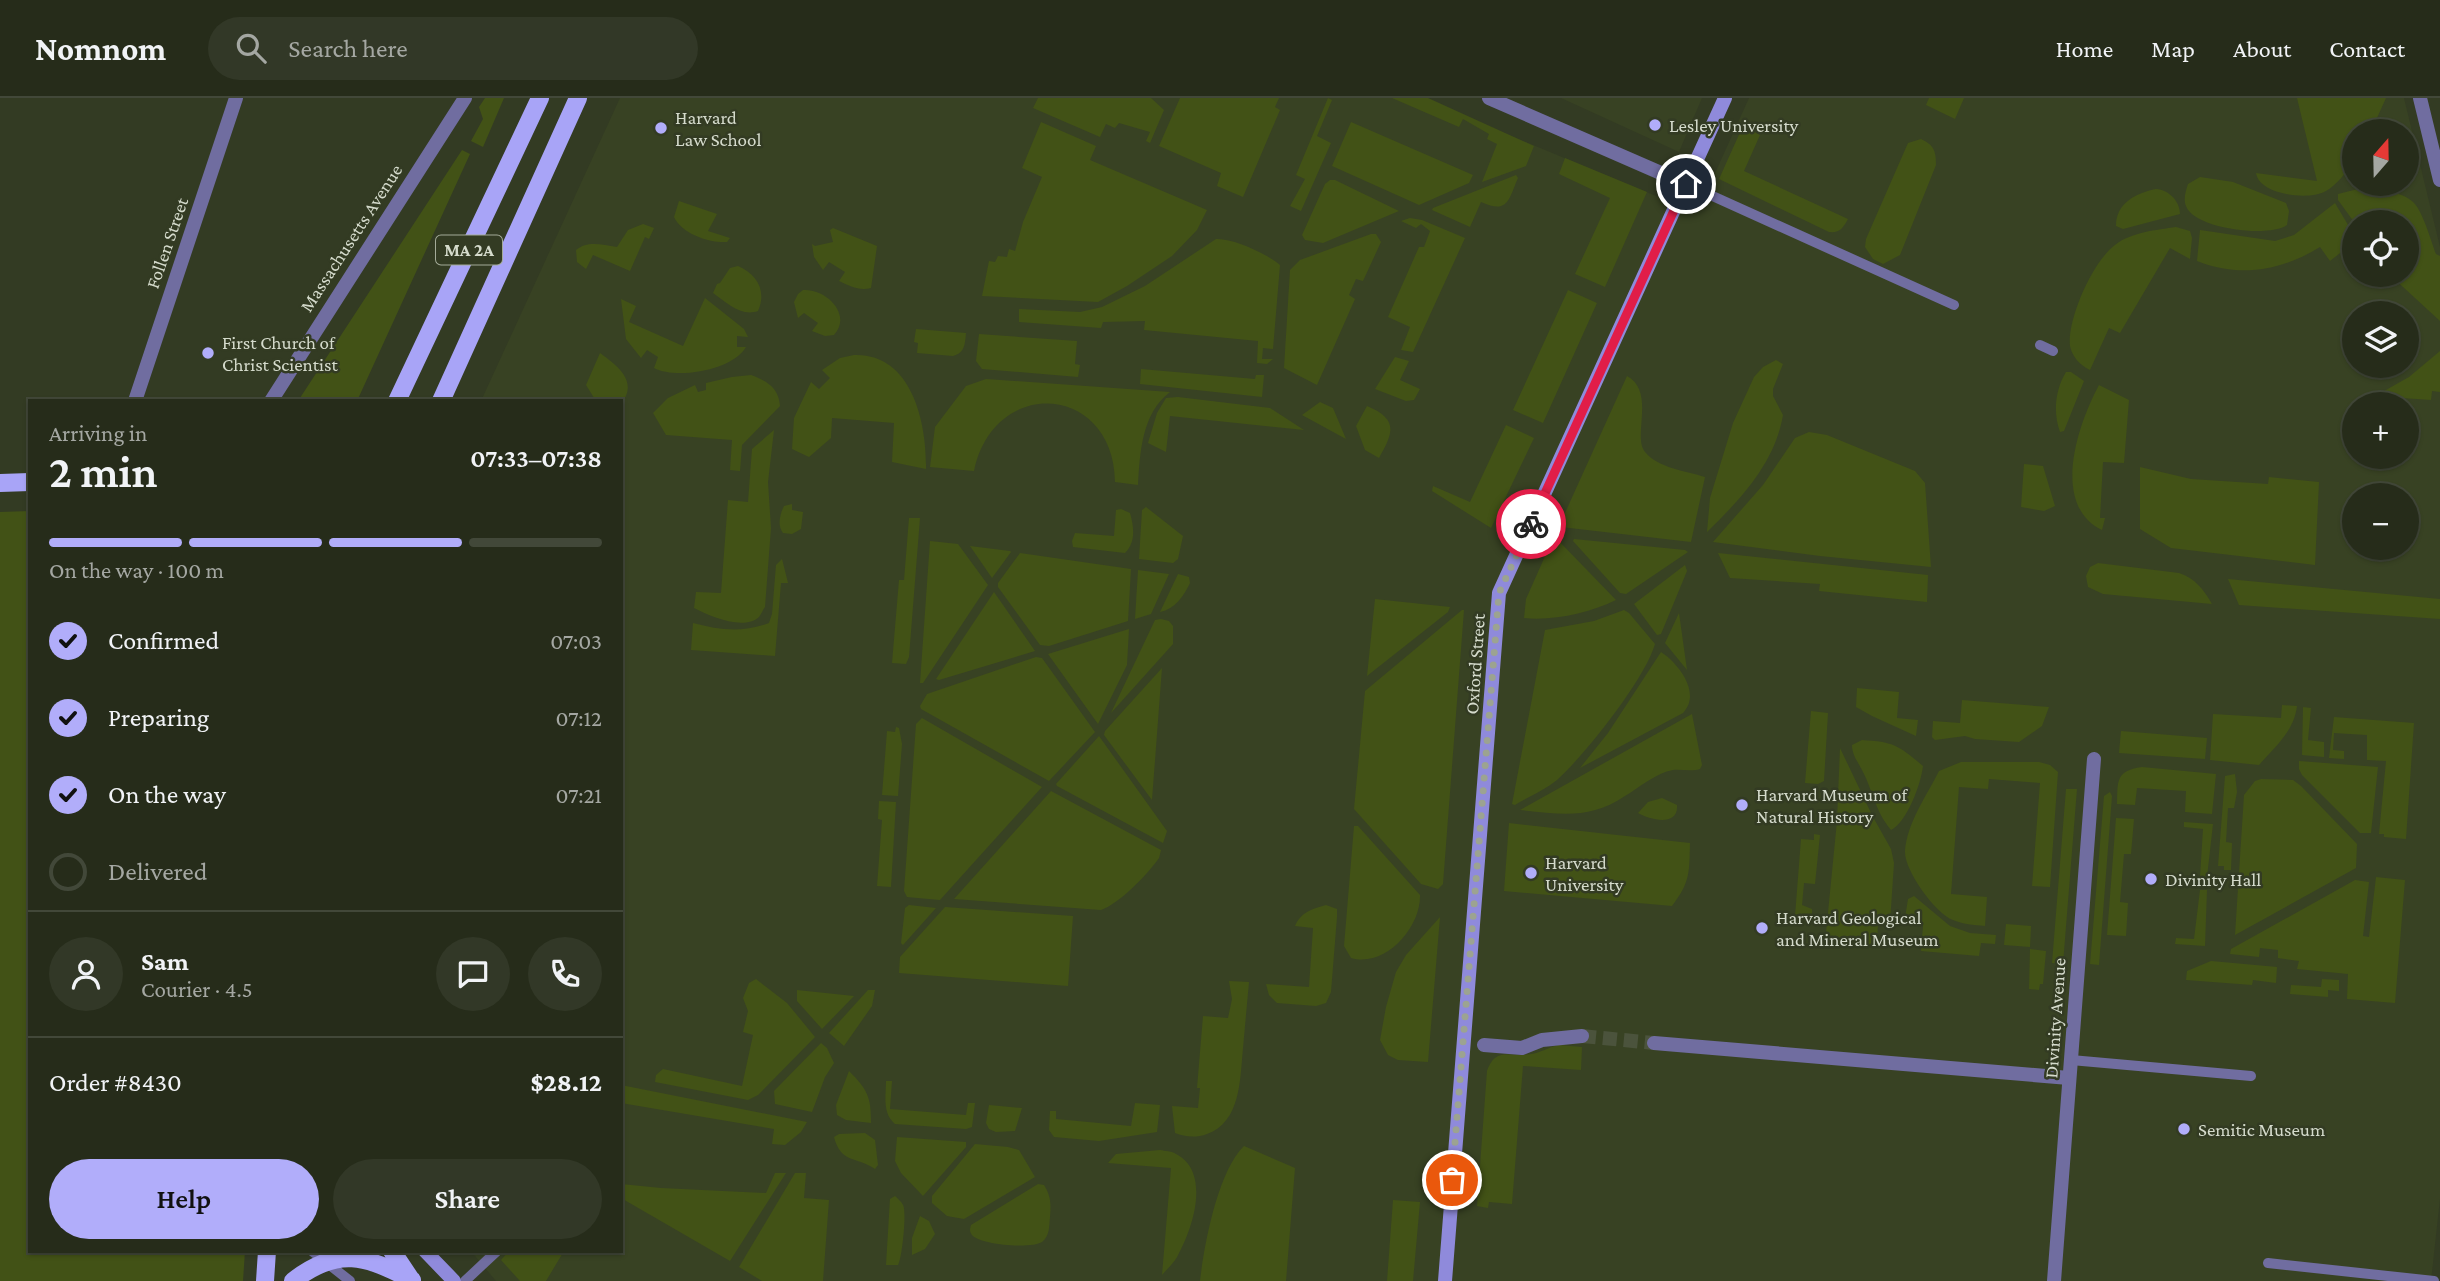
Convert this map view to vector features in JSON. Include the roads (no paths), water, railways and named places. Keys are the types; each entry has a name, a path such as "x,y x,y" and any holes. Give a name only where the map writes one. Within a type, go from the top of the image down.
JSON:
{"main road":[{"name":"MA 2A","path":"398,399 540,98"},
{"name":"MA 2A","path":"442,399 578,98"},
{"path":"0,483 28,482"},
{"path":"393,1253 412,1281"},
{"path":"293,1281 307,1271 319,1255 363,1258 377,1262 412,1281"}],"street":[{"name":"Follen Street","path":"136,399 236,98"},
{"name":"Massachusetts Avenue","path":"272,399 466,98"},
{"path":"1489,98 1686,184"},
{"name":"Oxford Street","path":"1445,1281 1499,593 1725,98"},
{"path":"2420,98 2440,180"},
{"name":"Divinity Avenue","path":"2054,1281 2094,759"},
{"path":"1484,1045 1522,1048 1542,1040 1582,1036"},
{"path":"1654,1043 2069,1078"},
{"path":"266,1266 278,1253"},
{"path":"427,1253 454,1281"},
{"path":"442,1253 463,1281"}],"lane":[{"path":"1686,184 1954,305"},
{"path":"2040,345 2053,351"},
{"path":"2071,1060 2250,1076"},
{"path":"463,1281 495,1253"},
{"path":"319,1255 350,1281"},
{"path":"2268,1263 2434,1281"}],"tunnel":[{"path":"1582,1036 1654,1043"}],"place":[{"name":"Lesley University","path":"1655,125"},
{"name":"Harvard Law School","path":"661,128"},
{"name":"First Church of Christ Scientist","path":"208,353"},
{"name":"Harvard Museum of Natural History","path":"1742,805"},
{"name":"Harvard University","path":"1531,873"},
{"name":"Divinity Hall","path":"2151,879"},
{"name":"Harvard Geological and Mineral Museum","path":"1762,928"},
{"name":"Semitic Museum","path":"2184,1129"}]}
